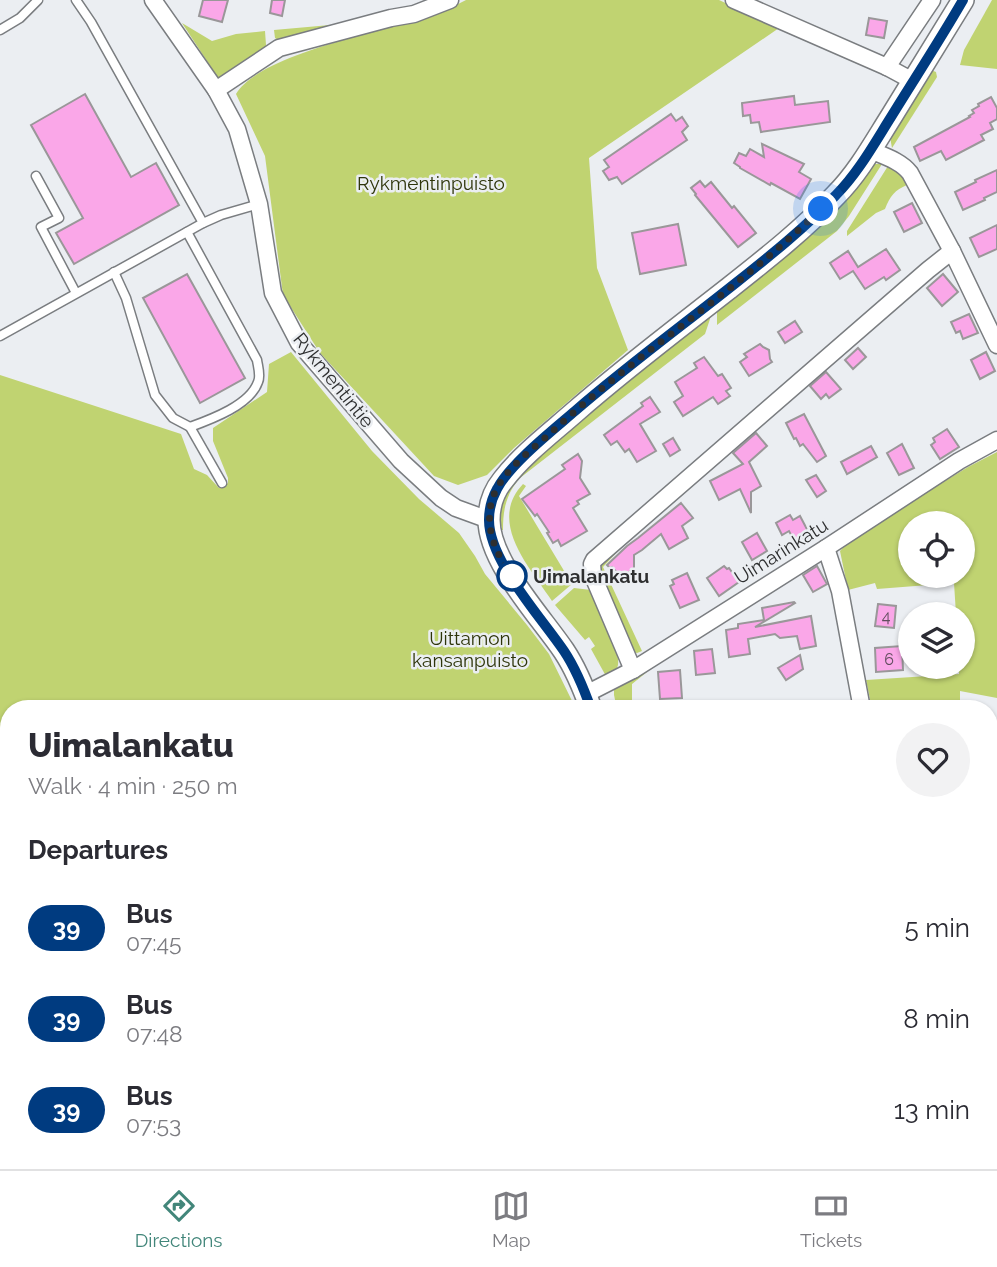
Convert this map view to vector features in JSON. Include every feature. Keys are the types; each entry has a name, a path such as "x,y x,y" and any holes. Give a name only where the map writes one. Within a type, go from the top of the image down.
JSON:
{"street":[{"path":"391,18 393,0"},
{"path":"216,90 279,48 414,14 450,0"},
{"path":"734,0 913,81"},
{"path":"887,67 932,0"},
{"path":"588,700 565,653 504,565 493,539 489,520 496,491 503,479 519,463 614,378 789,241 838,194 870,150 963,0"},
{"name":"Rykmentintie","path":"155,2 216,90 236,129 259,204 273,293 299,344 401,461 441,498 456,508 489,520"},
{"path":"870,150 897,162 911,173 997,345"},
{"path":"633,670 593,576 594,559 952,251"},
{"name":"Uimarinkatu","path":"592,700 633,670 959,461 997,440"},
{"path":"826,548 840,591 860,700"}],"lane":[{"path":"0,30 20,18 38,0"},
{"path":"76,0 91,22 203,223"},
{"path":"36,176 59,218 41,228 76,293"},
{"path":"0,336 203,223 259,204"},
{"path":"187,232 249,342 257,360 260,379 250,396 213,419 190,427"},
{"path":"114,272 126,298 155,395 173,418 190,427 222,482"}],"green space":[{"name":"Rykmentinpuisto","path":"466,0 719,0 779,28 589,158 597,268 628,350 514,448 487,475 458,485 434,476 320,353 283,295 265,156 236,94 250,79 271,66 328,45 437,14"},
{"path":"992,0 997,0 997,69 960,65 964,50"},
{"path":"182,23 212,41 236,34 265,31 265,52 218,78"},
{"path":"330,25 328,31 278,40 275,38 274,30"},
{"path":"931,70 936,72 937,77 892,148 890,137"},
{"path":"873,164 882,164 837,231 717,325 715,309 813,233 843,203"},
{"path":"888,166 900,172 907,185 893,194 885,209 847,236 847,231"},
{"path":"709,314 705,334 520,478 506,502 502,530 499,515 501,502 512,482 577,419"},
{"name":"Uittamon kansanpuisto","path":"291,352 372,451 419,499 459,533 485,574 549,654 572,700 0,700 0,375 181,434 194,469 207,475 219,488 228,483 228,478 213,441 213,428 267,392 269,364"},
{"path":"997,452 997,698 960,691 960,700 870,700 866,680 975,679 975,602 955,602 954,588 975,588 975,511 898,511 898,587 877,589 875,583 848,590 840,551 853,537"},
{"path":"523,484 526,486 519,496 572,584 552,601 524,559 511,529 509,514 513,499"},
{"path":"620,549 603,567 642,651 637,653 633,652 599,578 600,563"},
{"path":"574,588 591,590 613,639 618,665 614,673 607,678 591,649 595,646 589,637 585,640 555,605"},
{"path":"645,669 647,672 632,684 632,700 615,700 614,689"}],"building":[{"path":"203,0 228,0 222,22 199,16"},
{"path":"272,0 285,0 282,16 270,13"},
{"path":"869,18 887,21 884,38 866,35"},
{"path":"85,94 131,177 156,163 179,205 74,264 56,233 83,218 31,125"},
{"path":"794,96 795,105 828,101 830,122 761,132 759,122 751,123 750,115 743,116 742,103"},
{"path":"991,97 997,108 997,119 990,123 993,129 981,135 984,140 946,160 941,151 920,161 914,147 970,117 978,104"},
{"path":"671,114 676,121 682,117 688,126 682,132 687,140 622,184 617,177 609,180 603,171 609,167 604,160"},
{"path":"762,144 804,164 799,172 811,179 800,199 734,163 739,153 746,156 750,149 764,157"},
{"path":"997,170 997,192 963,210 955,192"},
{"path":"700,181 705,187 711,182 756,233 738,247 695,195 691,188"},
{"path":"912,203 922,223 904,232 894,212"},
{"path":"678,224 686,265 640,274 632,233"},
{"path":"997,225 997,249 979,257 970,238"},
{"path":"886,249 900,270 886,280 884,277 865,289 853,271 840,279 830,263 848,251 858,267"},
{"path":"187,274 245,378 200,403 143,298"},
{"path":"943,274 958,292 942,306 927,288"},
{"path":"969,314 978,333 963,339 960,331 956,333 951,322"},
{"path":"795,321 802,332 785,343 778,332"},
{"path":"760,344 769,350 772,362 749,376 740,362 747,357 744,354"},
{"path":"858,348 866,357 853,369 845,360"},
{"path":"986,352 995,371 980,379 971,360"},
{"path":"704,357 718,376 722,374 731,388 726,391 730,396 718,404 713,397 683,416 674,402 683,396 675,382 697,368 694,363"},
{"path":"826,372 841,389 829,398 826,394 821,399 810,386"},
{"path":"650,397 660,412 640,424 656,451 637,462 629,449 625,452 617,441 611,445 604,435 643,406 641,403"},
{"path":"804,414 826,456 817,462 803,444 800,446 796,438 794,439 786,423"},
{"path":"947,429 959,447 940,459 931,445 935,442 933,438"},
{"path":"756,433 767,446 749,462 761,486 751,492 751,513 740,489 719,500 710,481 743,464 733,453"},
{"path":"673,438 680,450 670,456 663,444"},
{"path":"902,444 914,468 899,475 887,453"},
{"path":"871,446 877,457 847,474 841,462"},
{"path":"578,454 582,461 580,478 590,494 577,501 579,504 573,508 587,531 561,546 558,540 553,543 537,514 535,516 522,499 565,469 562,465"},
{"path":"816,475 826,491 817,497 806,480"},
{"path":"681,503 693,518 682,526 688,538 669,549 661,534 634,555 634,568 622,578 607,565 627,546"},
{"path":"790,515 793,520 800,516 810,535 795,542 789,531 782,535 776,523"},
{"path":"757,533 767,551 752,560 742,542"},
{"path":"724,566 729,568 739,582 719,596 707,578"},
{"path":"817,566 827,584 813,592 803,575"},
{"path":"687,573 699,600 680,608 670,586 674,584 672,580"},
{"path":"794,602 755,627 811,616 816,646 800,649 797,636 780,638 775,634 748,639 750,654 729,657 726,630 738,628 738,624 764,620 762,608"},
{"path":"878,604 896,606 894,628 875,626"},
{"path":"898,646 898,670 876,672 875,648"},
{"path":"712,649 715,673 696,675 694,651"},
{"path":"800,655 803,669 786,680 778,668"},
{"path":"680,670 682,698 660,699 658,672"}],"bus line":[{"name":"39","path":"588,700 567,655 497,551 489,520 496,491 503,479 519,463 579,408 789,241 838,194 870,150 963,0"}],"place":[{"name":"Uimalankatu","path":"512,576"}],"route":[{"path":"512,576 497,551 489,520 491,503 498,486 508,474 614,378 789,241 821,209"}]}
